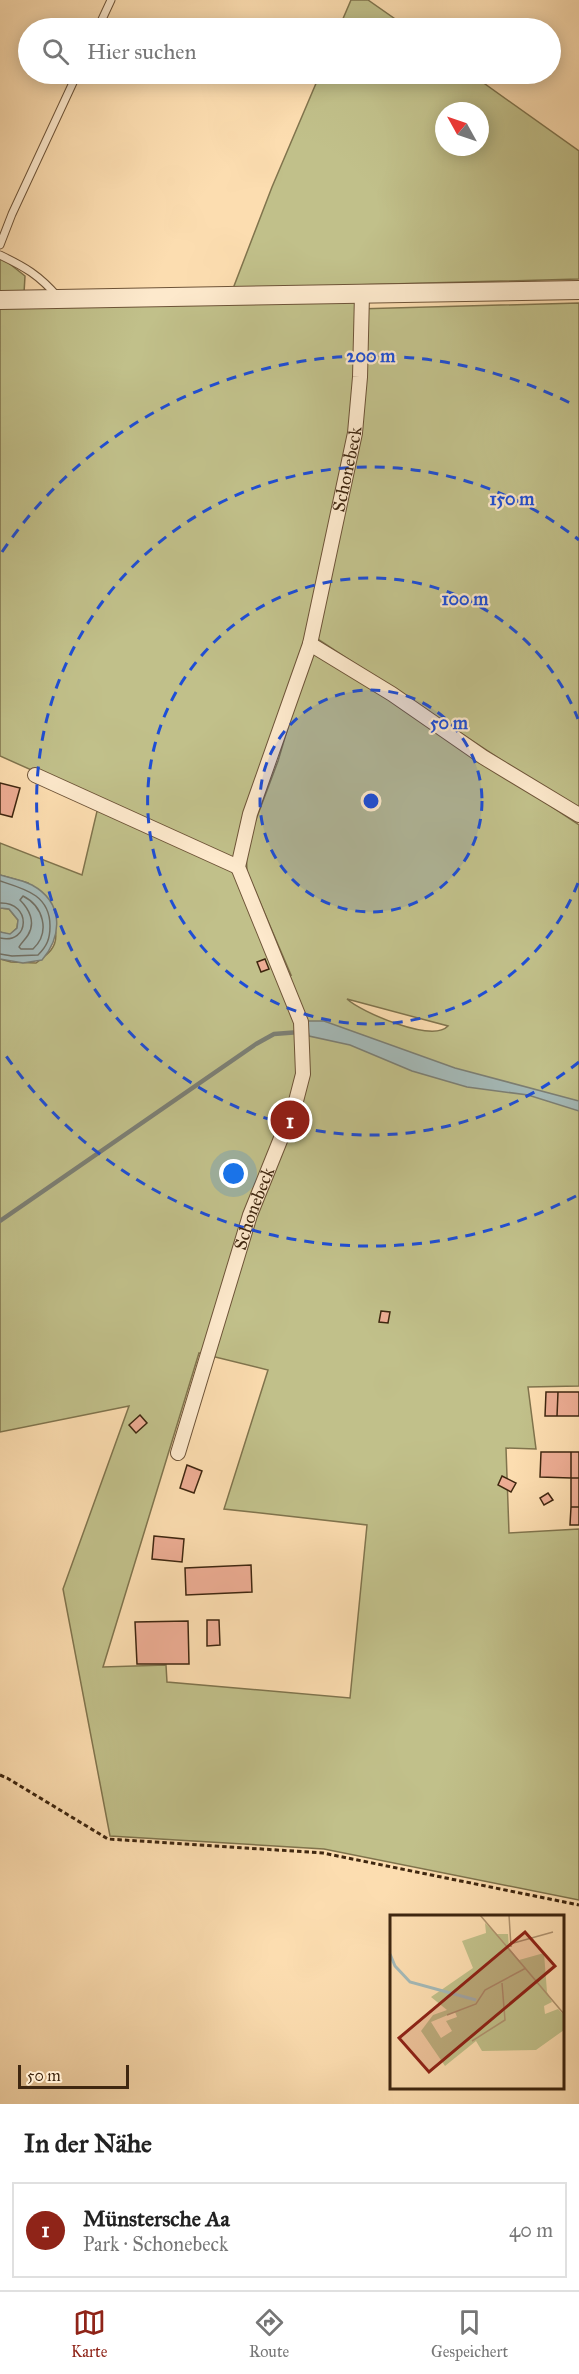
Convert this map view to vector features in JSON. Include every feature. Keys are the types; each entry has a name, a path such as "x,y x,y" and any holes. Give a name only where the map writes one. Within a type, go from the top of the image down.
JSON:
{"street":[{"path":"0,300 579,290"},
{"name":"Schonebeck","path":"178,1453 250,1215 296,1101 303,1074 301,1022 238,867 250,814 310,644 355,433 360,377 362,294"},
{"path":"310,644 392,694 483,757 579,815"},
{"path":"35,775 238,867"}],"lane":[{"path":"103,18 111,0"},
{"path":"0,245 72,84"},
{"path":"0,255 36,274 60,298"}],"path":[{"path":"0,1776 8,1778 108,1839 323,1853 579,1905"}],"shaded area":[{"path":"351,0 368,0 394,18 343,18"},
{"path":"316,84 485,84 579,151 579,279 353,285 356,309 579,303 579,811 307,632 236,861 0,756 0,303 229,299 272,187"},
{"path":"0,256 25,276 24,293 0,293"},
{"path":"312,647 579,825 579,1386 528,1387 536,1449 506,1448 509,1533 579,1529 579,1900 324,1849 110,1836 63,1589 129,1406 0,1432 0,959 36,963 51,950 56,933 50,915 28,883 0,875 0,843 82,875 98,807 231,865 277,973 291,975 247,872 246,846 278,761","holes":["347,999 448,1026 440,1030 427,1031 397,1024 366,1011","199,1353 268,1370 224,1509 367,1525 350,1698 167,1682 166,1665 103,1667"]},
{"path":"0,908 9,909 18,920 17,928 10,935 0,932"}],"water":[{"path":"0,875 32,885 50,900 57,920 56,930 54,940 42,960 23,963 0,959 0,932 10,934 17,928 18,920 9,909 0,908"},
{"path":"306,1021 324,1021 455,1068 579,1101 579,1111 528,1095 467,1087 412,1071 350,1045 309,1036"}],"building":[{"path":"0,783 20,788 12,817 0,814"},
{"path":"265,959 269,969 261,972 257,962"},
{"path":"381,1311 390,1312 388,1323 379,1322"},
{"path":"546,1392 558,1392 557,1416 545,1416"},
{"path":"558,1392 579,1392 579,1416 557,1416"},
{"path":"140,1415 147,1423 136,1433 129,1425"},
{"path":"541,1452 571,1452 571,1478 540,1477"},
{"path":"571,1452 579,1452 579,1478 571,1478"},
{"path":"187,1465 202,1471 194,1493 180,1488"},
{"path":"502,1476 516,1483 511,1492 498,1485"},
{"path":"571,1478 579,1478 579,1507 571,1507"},
{"path":"548,1493 553,1500 544,1505 540,1498"},
{"path":"571,1507 579,1507 579,1525 570,1525"},
{"path":"154,1536 184,1539 182,1562 152,1559"},
{"path":"251,1565 252,1592 186,1595 185,1568"},
{"path":"207,1620 219,1620 220,1645 207,1646"},
{"path":"188,1621 189,1664 137,1664 135,1622"}],"waterway":[{"path":"0,1221 256,1044 274,1034 300,1032"}],"place":[{"name":"Münstersche Aa","path":"290,1120"}]}
